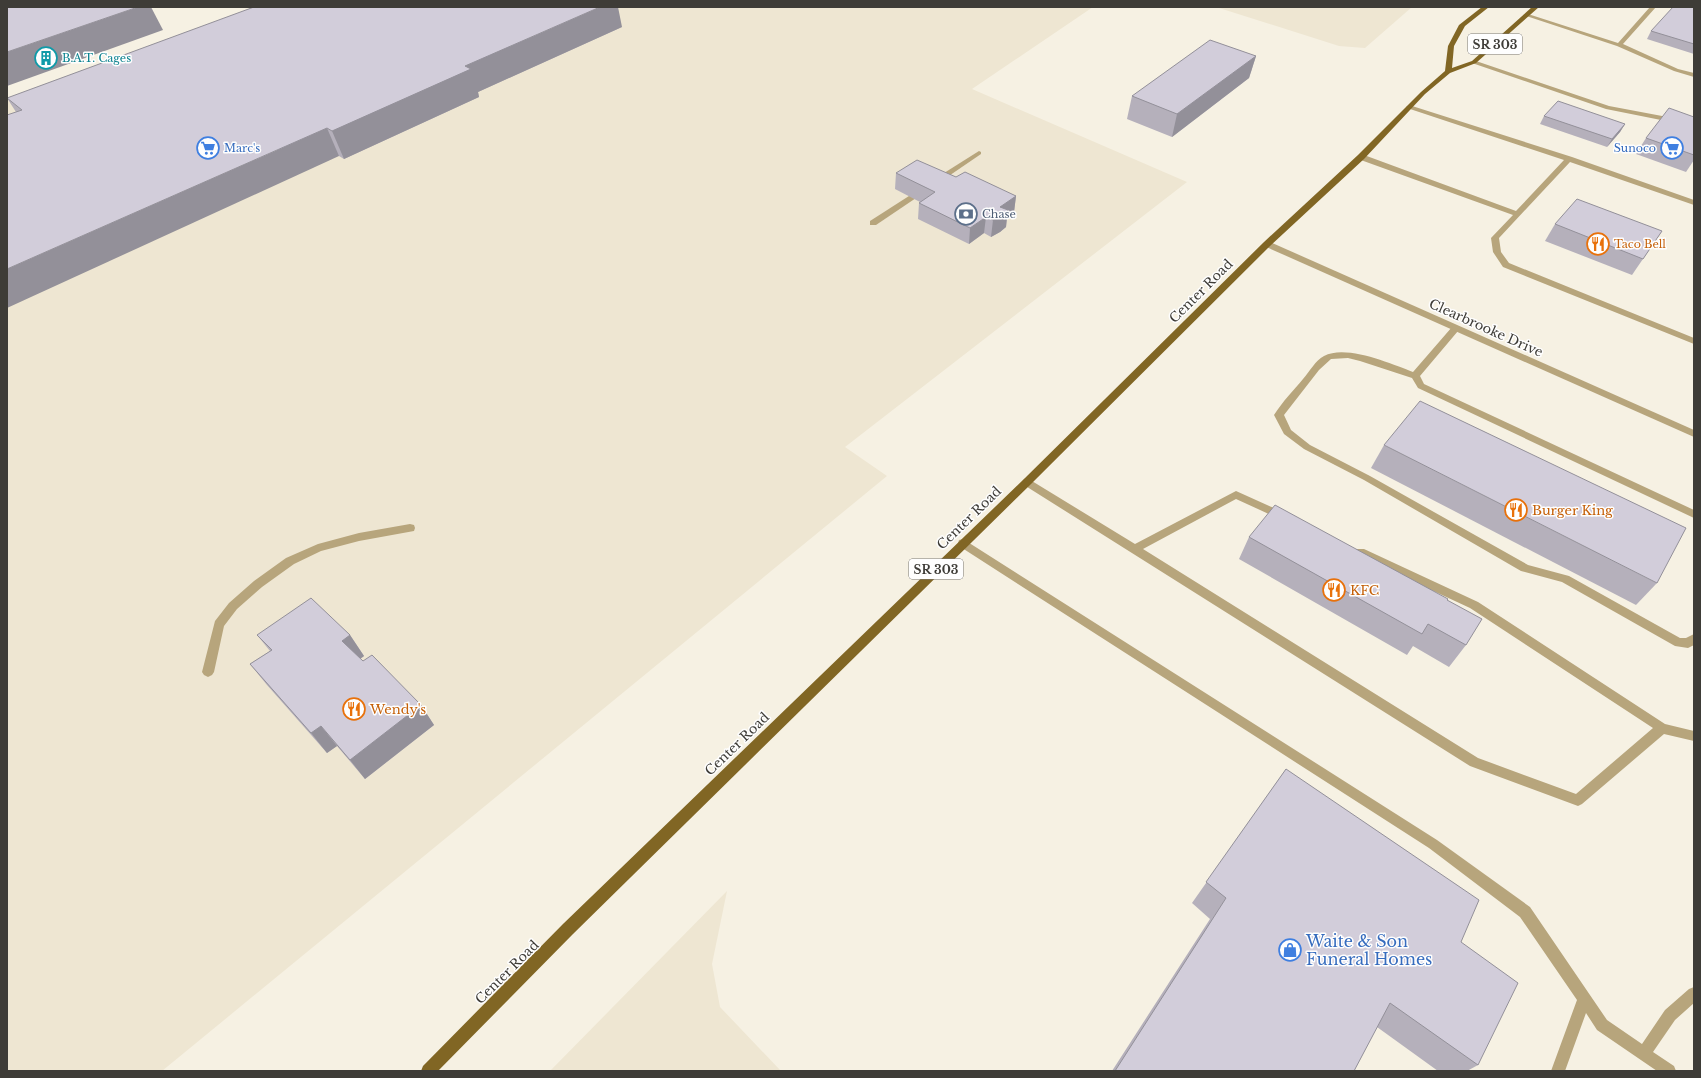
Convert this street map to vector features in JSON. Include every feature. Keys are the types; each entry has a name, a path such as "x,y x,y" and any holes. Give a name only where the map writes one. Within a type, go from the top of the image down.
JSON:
{"main road":[{"name":"SR 303","path":"1448,72 1451,46 1462,25 1486,7"},
{"name":"Center Road","path":"428,1071 568,929 1027,482 1267,244 1362,157 1410,107 1448,72 1474,62 1536,7"}],"street":[{"path":"1619,45 1653,7"},
{"path":"1526,15 1619,45 1676,70 1694,75"},
{"path":"1474,62 1608,108 1678,121 1694,127"},
{"path":"1410,107 1569,159 1694,203"},
{"path":"933,183 979,153"},
{"path":"1362,157 1518,214"},
{"path":"1569,159 1495,238 1497,252 1506,265 1694,341"},
{"path":"873,223 912,198"},
{"name":"Clearbrooke Drive","path":"1267,244 1455,329 1694,434"},
{"path":"1415,376 1455,329"},
{"path":"1694,514 1420,386 1415,376 1359,357 1339,355 1329,357 1319,366 1284,406 1279,415 1287,432 1307,447 1374,482 1512,561 1526,568 1565,579 1679,643 1688,643 1694,639"},
{"path":"1027,482 1474,762 1578,800 1662,728"},
{"path":"1135,549 1236,495 1293,521"},
{"path":"208,672 218,624 234,606 258,584 290,561 318,548 359,537 410,528"},
{"path":"963,543 1433,844 1525,912 1602,1025 1669,1071"},
{"path":"1351,548 1474,605 1662,728 1694,736"},
{"path":"1644,1054 1670,1015 1694,994"},
{"path":"1558,1071 1584,1000"}],"shaded area":[{"path":"258,7 1093,7 972,89 1187,182 845,447 887,476 162,1071 7,1071 7,98"},
{"path":"1216,7 1412,7 1365,48 1339,46"},
{"path":"727,891 712,964 720,1007 781,1071 550,1071"}],"building":[{"path":"7,7 138,7 7,52"},
{"path":"254,7 600,7 465,66 471,69 332,131 327,128 7,269 7,115 22,110 7,98"},
{"path":"1673,7 1694,7 1694,44 1651,31"},
{"path":"1210,40 1256,56 1177,114 1132,96"},
{"path":"1558,101 1625,124 1612,139 1544,116"},
{"path":"1669,108 1694,117 1694,155 1646,138"},
{"path":"917,160 956,177 965,172 1016,196 1000,207 1008,210 1002,215 993,220 986,217 970,228 919,203 935,192 896,173"},
{"path":"1577,199 1662,231 1643,259 1555,224"},
{"path":"1420,401 1686,528 1657,583 1384,445"},
{"path":"1275,505 1482,619 1466,645 1428,624 1422,634 1249,537"},
{"path":"311,598 350,635 342,641 363,661 372,655 421,705 350,760 321,726 311,733 250,664 272,650 257,635"},
{"path":"1286,769 1479,900 1461,942 1518,983 1478,1065 1390,1003 1354,1071 1115,1071 1226,898 1206,882"}],"place":[{"name":"B.A.T. Cages","path":"46,58"},
{"name":"Marc's","path":"208,148"},
{"name":"Sunoco","path":"1672,148"},
{"name":"Chase","path":"966,214"},
{"name":"Taco Bell","path":"1598,244"},
{"name":"Burger King","path":"1516,510"},
{"name":"KFC","path":"1334,590"},
{"name":"Wendy's","path":"354,709"},
{"name":"Waite & Son Funeral Homes","path":"1290,950"}]}
